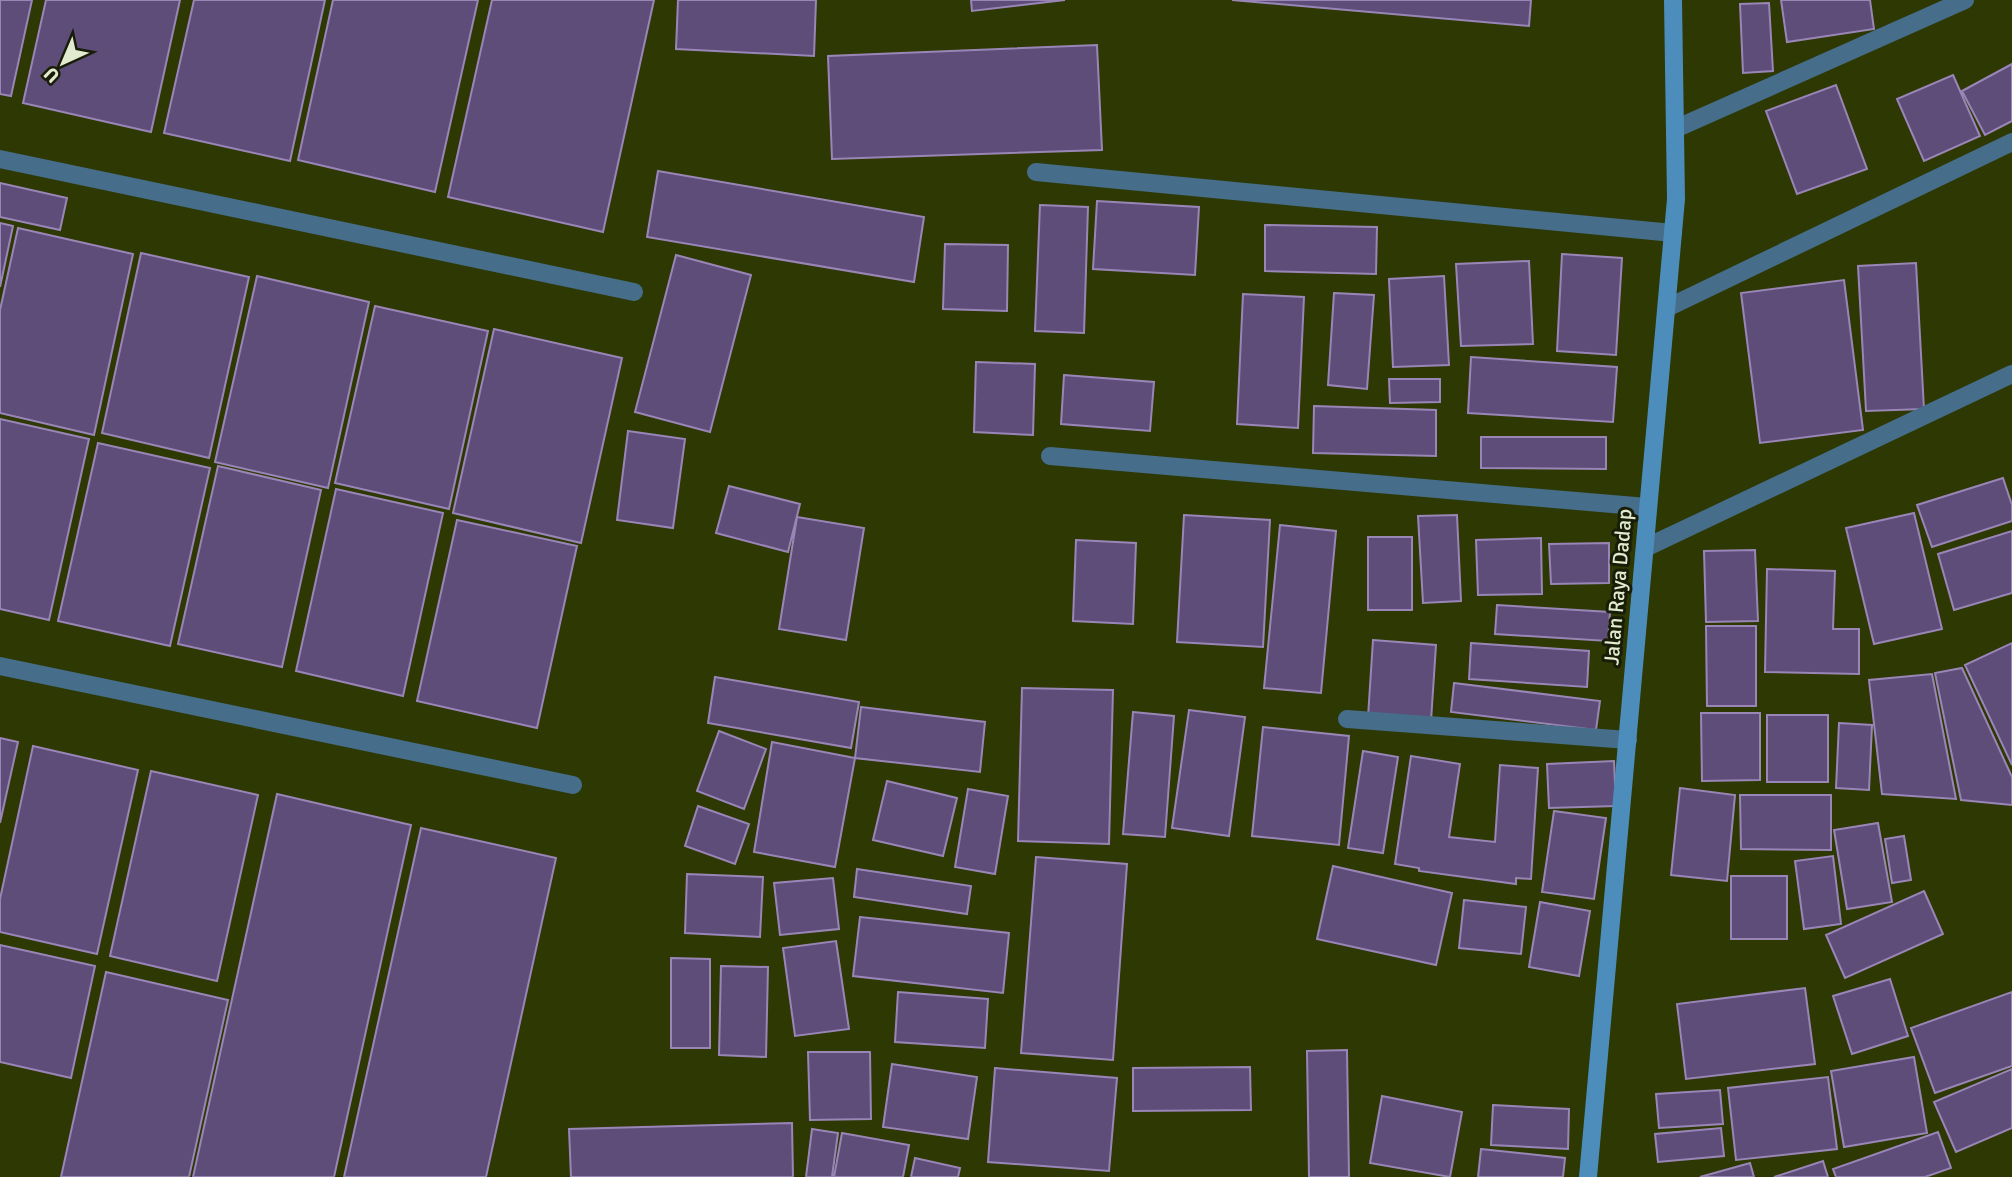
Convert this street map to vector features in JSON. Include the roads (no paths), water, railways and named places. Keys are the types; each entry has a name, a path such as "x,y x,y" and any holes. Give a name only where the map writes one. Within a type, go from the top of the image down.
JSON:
{"main road":[{"name":"Jalan Raya Dadap","path":"1588,1177 1676,199 1673,0"}],"street":[{"path":"1675,129 1965,0"},
{"path":"1667,308 2012,142"},
{"path":"0,159 634,292"},
{"path":"1036,172 1673,233"},
{"path":"1645,548 2012,374"},
{"path":"1050,456 1647,507"},
{"path":"0,666 573,785"},
{"path":"1348,719 1628,740"}]}
